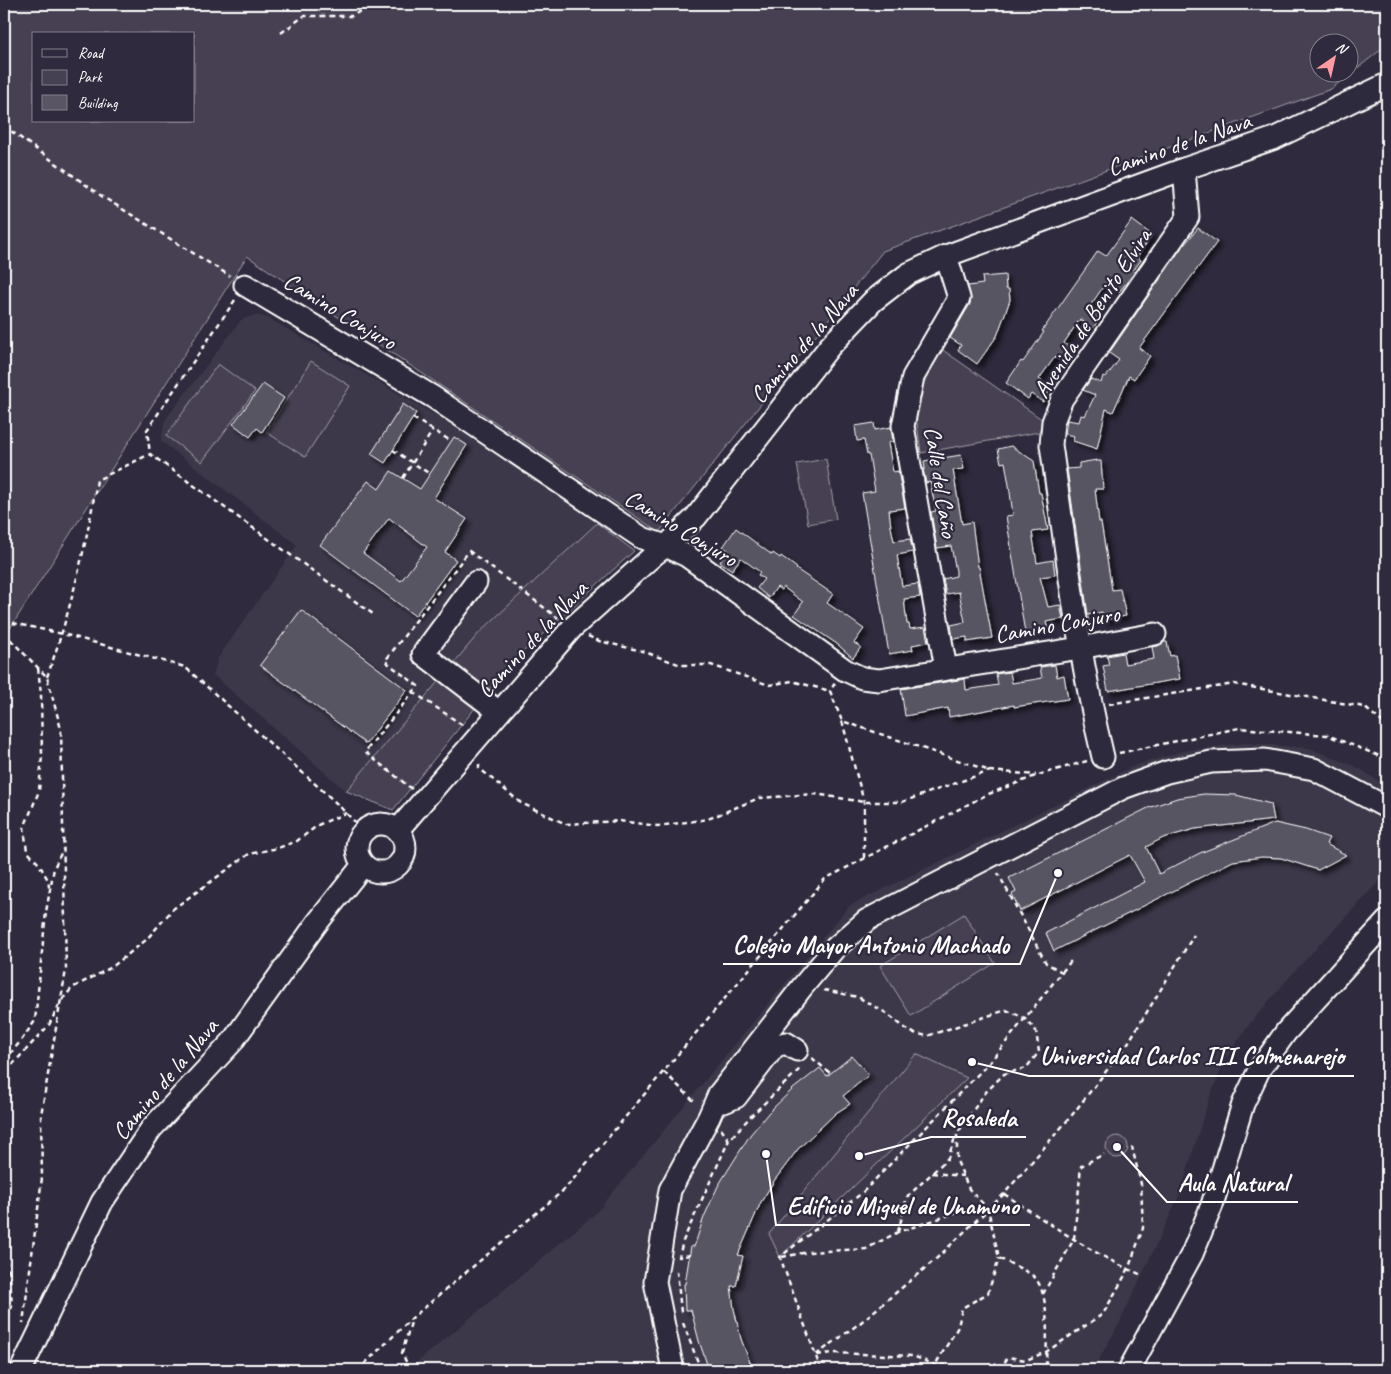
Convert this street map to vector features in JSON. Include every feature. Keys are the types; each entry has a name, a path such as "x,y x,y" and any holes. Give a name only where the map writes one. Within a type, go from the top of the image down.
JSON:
{"street":[{"name":"Camino de la Nava","path":"397,831 572,628 654,554 666,546 696,517 830,346 873,301 908,274 946,256 1184,169 1275,138 1387,84"},
{"name":"Avenida de Benito Elvira","path":"1103,756 1080,648 1051,445 1053,422 1062,399 1188,217 1184,169"},
{"name":"Calle del Caño","path":"946,256 959,298 913,377 903,426 946,669"},
{"name":"Camino Conjuro","path":"245,285 433,397 642,538 687,556 845,670 862,678 879,680 1155,634"},
{"path":"476,582 423,654 499,712"},
{"path":"673,1370 655,1282 670,1190 710,1115 719,1094 834,950 868,920 1123,788 1167,772 1211,762 1265,760 1314,769 1387,806"},
{"path":"380,824 389,826 397,831 402,838 404,848 403,857 398,865 390,870 380,872 371,870 363,865 358,857 357,847 359,838 364,831 380,824"},
{"name":"Camino de la Nava","path":"21,1370 102,1202 151,1129 232,1042 317,923 363,865"},
{"path":"1129,1370 1192,1254 1212,1205 1243,1104 1259,1070 1286,1032 1387,921"},
{"path":"719,1094 724,1102 736,1098 775,1046 786,1043 797,1050"}],"path":[{"path":"281,33 304,16 352,16 372,4"},
{"path":"4,126 102,197 245,285 147,430 150,454 373,614"},
{"path":"413,418 451,441"},
{"path":"402,478 433,430"},
{"path":"393,450 430,474"},
{"path":"47,677 63,634 88,532 97,480 150,454"},
{"path":"4,621 63,634 184,667 364,831"},
{"path":"572,628 599,641 642,651 681,665 711,665 769,685 792,681 830,692"},
{"path":"4,633 47,677 61,729 66,970 41,1114 42,1178 22,1320 23,1330"},
{"path":"38,668 41,694 42,755 39,791 24,828 27,851 39,864 48,880 50,893"},
{"path":"830,692 845,670"},
{"path":"1091,706 1234,684 1364,707 1387,726"},
{"path":"413,692 478,736 479,768 521,803 566,824 619,821 658,826 708,820 760,798 815,794 864,802 902,802 990,771"},
{"path":"830,692 842,721 864,802 864,859"},
{"path":"842,721 990,771 1038,775"},
{"path":"4,1069 12,1065 49,1024 60,1002 72,988 112,967 146,940 173,909 249,854 278,848 297,841 318,825 346,813"},
{"path":"4,1061 35,1021 46,912 54,868 64,848"},
{"path":"990,856 1046,963 1062,972"},
{"path":"816,1355 860,1323 937,1258 1004,1194 1072,1115 1128,1043 1194,935"},
{"path":"780,1257 862,1193 990,1062 1071,961"},
{"path":"804,986 858,997 886,1013 910,1032 927,1036 1006,1010 1025,1018 1036,1031 1039,1052 1026,1068 1004,1074 985,1093 957,1134 948,1158 907,1197 898,1232"},
{"path":"701,1370 682,1321 676,1272 683,1241 729,1140 813,1058 830,1073"},
{"path":"664,1072 710,1115 729,1140"},
{"path":"932,1370 958,1326 962,1308 988,1293 999,1258 988,1209 969,1190 957,1161 957,1134"},
{"path":"1000,1370 1008,1357 1026,1360 1046,1352 1103,1314 1128,1270 1143,1228 1141,1184 1132,1148"},
{"path":"1043,1294 1074,1239 1081,1166 1104,1154"},
{"path":"932,1173 963,1176"},
{"path":"1004,1194 1074,1239 1128,1270 1142,1275"},
{"path":"780,1257 808,1252 866,1249 898,1232 956,1213 988,1209"},
{"path":"4,1251 10,1276 12,1306 4,1331"},
{"path":"679,1257 690,1256"},
{"path":"780,1257 822,1370"},
{"path":"999,1258 1035,1278 1043,1294 1047,1338 1046,1370"},
{"path":"410,1370 402,1353 412,1318"},
{"path":"816,1355 832,1353 913,1356 935,1364 966,1367 970,1370"}],"shaded area":[{"path":"255,315 268,318 487,445 597,523 479,633 346,791 213,675 218,658 297,545 161,441 165,420 241,320"},
{"path":"1245,743 1309,748 1359,768 1387,787 1387,873 1294,972 1251,1022 1227,1056 1209,1099 1180,1194 1119,1324 1093,1370 501,1370 415,1364 595,1214 849,906 1134,766 1183,751"}],"green space":[{"path":"4,4 1387,4 1387,45 1358,68 1358,32 1308,32 1308,82 1340,82 1331,89 883,251 659,532 247,256 4,638"},
{"path":"940,348 1043,420 1039,432 921,453 916,416 922,380"},
{"path":"311,361 350,386 305,457 266,432"},
{"path":"218,364 255,391 202,462 166,436"},
{"path":"826,459 836,519 808,524 797,464"},
{"path":"597,523 634,551 513,661 393,810 346,791 479,633"},
{"path":"964,914 995,963 911,1016 880,966"},
{"path":"916,1054 967,1078 780,1257 769,1234"},
{"path":"1117,1136 1125,1139 1128,1147 1125,1155 1117,1158 1109,1155 1106,1147 1109,1139"}],"building":[{"path":"1132,220 1152,235 1137,257 1141,260 1133,271 1135,272 1119,292 1106,283 1090,306 1102,315 1093,328 1080,319 1064,343 1076,352 1066,365 1055,357 1039,379 1051,388 1043,402 1031,394 1028,399 1006,383 1044,332 1042,331 1098,251 1106,256"},
{"path":"1198,228 1217,242 1139,348 1150,356 1134,379 1129,376 1113,412 1106,409 1097,449 1073,441 1074,436 1065,434 1067,420 1079,422 1081,415 1085,416 1095,395 1083,390 1091,379 1101,383 1103,376 1106,377 1119,360 1109,353 1180,250"},
{"path":"1005,275 1006,289 1009,289 1010,300 997,336 977,364 958,350 961,345 950,338 970,304 971,299 968,286 983,284 982,277"},
{"path":"263,384 284,398 262,432 257,428 250,437 233,424"},
{"path":"403,404 416,413 385,463 371,454"},
{"path":"874,423 875,430 891,427 893,442 888,443 893,472 898,471 905,508 889,510 891,527 894,541 910,539 913,552 897,555 902,586 918,584 920,597 904,599 907,624 909,624 910,629 925,627 928,642 912,645 913,650 889,654 862,493 875,491 869,455 867,455 864,440 857,441 855,426"},
{"path":"454,437 467,445 434,498 467,519 445,552 456,560 415,616 320,545 368,481 379,489 391,471 420,489","holes":["389,518 427,547 401,581 363,553"]},
{"path":"1011,446 1034,461 1048,530 1032,532 1037,563 1053,560 1055,575 1040,577 1048,607 1060,605 1063,619 1046,622 1048,629 1025,633 1006,516 1013,515 1009,485 1005,462 1001,463 998,449"},
{"path":"961,455 964,469 953,470 962,524 972,522 978,567 992,638 967,642 967,637 953,639 951,625 965,622 959,592 946,594 943,579 956,576 956,571 951,546 937,548 931,512 936,511 930,482 926,483 923,469 925,469 924,461"},
{"path":"1101,461 1103,489 1095,489 1099,522 1101,522 1112,590 1120,589 1126,616 1103,620 1102,612 1088,615 1067,469 1079,468 1079,463"},
{"path":"736,528 772,555 773,553 780,558 781,556 796,569 833,594 827,603 864,629 854,643 861,647 853,658 837,644 794,615 803,602 783,587 781,590 777,587 769,598 757,588 764,579 758,575 760,572 741,558 732,570 720,562 728,550 723,547"},
{"path":"301,610 407,690 366,744 260,665"},
{"path":"1167,642 1170,656 1175,655 1180,679 1108,691 1103,666 1109,665 1107,656 1123,653 1125,664 1154,659 1152,647"},
{"path":"1055,665 1057,677 1064,675 1068,699 1014,707 1014,705 949,717 948,708 905,716 901,689 965,679 966,690 998,685 996,674 1010,672 1012,683 1042,678 1040,667"},
{"path":"1204,794 1236,795 1271,804 1274,820 1195,829 1163,838 1146,847 1159,874 1200,853 1275,823 1306,830 1329,838 1326,844 1346,855 1318,870 1281,858 1262,857 1233,861 1054,951 1046,933 1145,882 1130,855 1020,911 1012,894 1016,892 1009,878 1148,808 1177,798"},
{"path":"852,1056 869,1075 843,1096 850,1104 836,1113 798,1149 774,1181 761,1202 738,1255 743,1256 736,1286 731,1286 734,1309 741,1339 753,1370 709,1370 691,1310 685,1310 684,1284 691,1246 694,1247 704,1217 718,1186 750,1135 769,1112 793,1089 820,1068 827,1076"}],"place":[{"name":"Colegio Mayor Antonio Machado","path":"1058,873"},
{"name":"Universidad Carlos III Colmenarejo","path":"972,1062"},
{"name":"Aula Natural","path":"1117,1147"},
{"name":"Edificio Miguel de Unamuno","path":"766,1154"},
{"name":"Rosaleda","path":"859,1156"}]}
